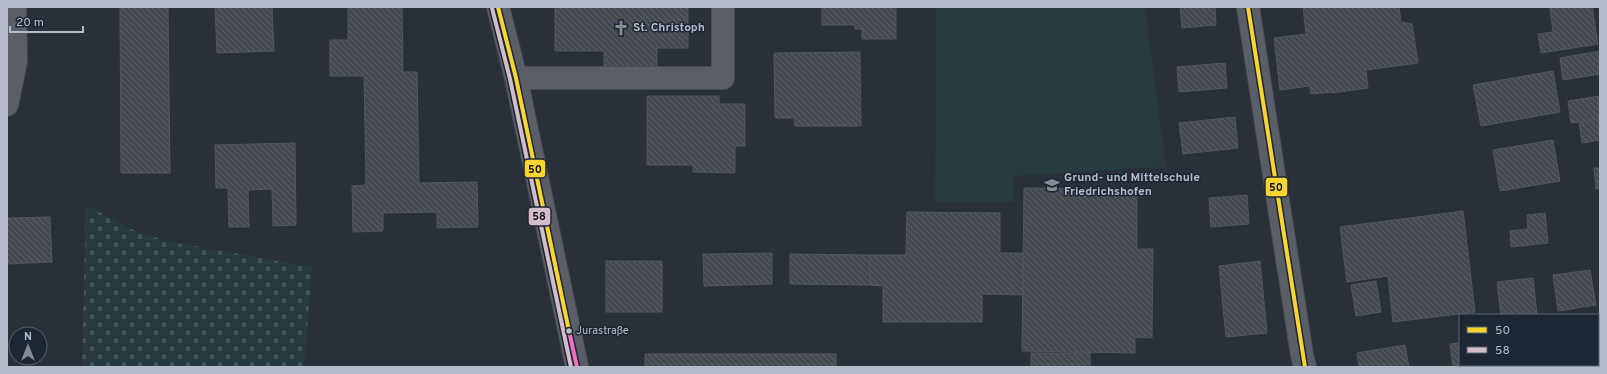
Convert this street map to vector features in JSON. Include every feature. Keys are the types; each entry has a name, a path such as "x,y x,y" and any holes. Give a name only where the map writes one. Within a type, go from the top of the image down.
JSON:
{"street":[{"path":"7,105 16,61 15,7"},
{"path":"498,7 516,78 577,367"},
{"path":"516,78 723,78 724,7"},
{"path":"1248,7 1302,355 1306,367"}],"green space":[{"path":"936,7 1145,7 1166,167 1013,176 1014,202 935,202"},
{"path":"86,205 131,229 166,241 312,267 304,367 82,367"}],"building":[{"path":"120,7 168,7 170,173 121,173"},
{"path":"215,7 272,7 274,51 217,53"},
{"path":"348,7 402,7 403,72 417,72 419,183 477,182 478,227 437,228 437,212 383,213 383,231 353,232 352,186 366,185 364,76 330,76 330,40 348,40"},
{"name":"St. Christoph","path":"555,7 688,7 688,48 657,48 657,67 604,67 604,51 555,51"},
{"path":"822,7 896,7 896,39 862,39 862,29 855,29 855,25 822,25"},
{"path":"1180,7 1215,7 1216,25 1182,28"},
{"path":"1303,7 1399,7 1401,22 1412,24 1418,63 1366,70 1368,88 1332,93 1311,94 1310,86 1280,90 1274,38 1306,34"},
{"path":"1592,7 1598,44 1541,53 1538,34 1553,32 1550,8"},
{"path":"1600,51 1600,74 1563,80 1560,58"},
{"path":"860,52 861,126 795,126 794,118 775,118 774,53"},
{"path":"1225,63 1227,88 1179,92 1177,67"},
{"path":"1553,71 1560,112 1481,126 1473,85"},
{"path":"647,96 719,96 719,104 745,104 745,146 735,146 735,173 693,172 693,165 647,165"},
{"path":"1600,96 1600,119 1571,123 1568,101"},
{"path":"1235,117 1238,148 1183,154 1179,123"},
{"path":"1599,119 1600,140 1582,143 1579,122"},
{"path":"1553,140 1560,181 1500,191 1493,150"},
{"path":"295,143 296,225 273,226 272,189 248,190 249,227 229,227 228,188 216,188 215,145"},
{"path":"1594,168 1600,168 1600,188 1596,189"},
{"path":"1024,188 1137,189 1137,249 1153,249 1152,338 1135,337 1135,353 1022,351"},
{"path":"1247,195 1249,224 1211,227 1209,198"},
{"path":"1463,211 1475,312 1393,322 1388,276 1347,282 1340,227"},
{"path":"907,212 1000,213 1000,253 1023,253 1023,295 982,294 982,322 883,322 883,286 870,285 870,255 906,255"},
{"path":"1545,213 1548,243 1511,247 1510,231 1528,229 1527,215"},
{"path":"50,217 52,262 7,264 7,218"},
{"path":"772,253 772,284 704,286 703,254"},
{"path":"790,254 870,255 870,285 790,284"},
{"path":"606,261 662,261 662,312 606,312"},
{"path":"1260,261 1267,333 1226,337 1219,266"},
{"path":"1590,270 1596,305 1558,311 1553,275"},
{"path":"1533,278 1537,314 1501,314 1497,282"},
{"path":"1376,281 1381,312 1356,316 1351,285"},
{"path":"1459,343 1459,366 1490,367 1453,367 1450,344"},
{"path":"1405,345 1409,367 1359,367 1357,353"},
{"path":"1031,353 1090,353 1090,367 1031,367"},
{"path":"1600,353 1600,367 1559,367 1599,366"},
{"path":"645,354 836,354 836,367 645,367"}],"transit line":[{"name":"50","path":"498,7 516,78 569,331"},
{"name":"50","path":"1248,7 1305,367"},
{"name":"58","path":"492,8 510,79 571,367"},
{"path":"569,331 577,367"}],"place":[{"name":"St. Christoph","path":"621,28"},
{"name":"Grund- und Mittelschule Friedrichshofen","path":"1052,185"},
{"name":"Jurastraße","path":"569,331"}]}
